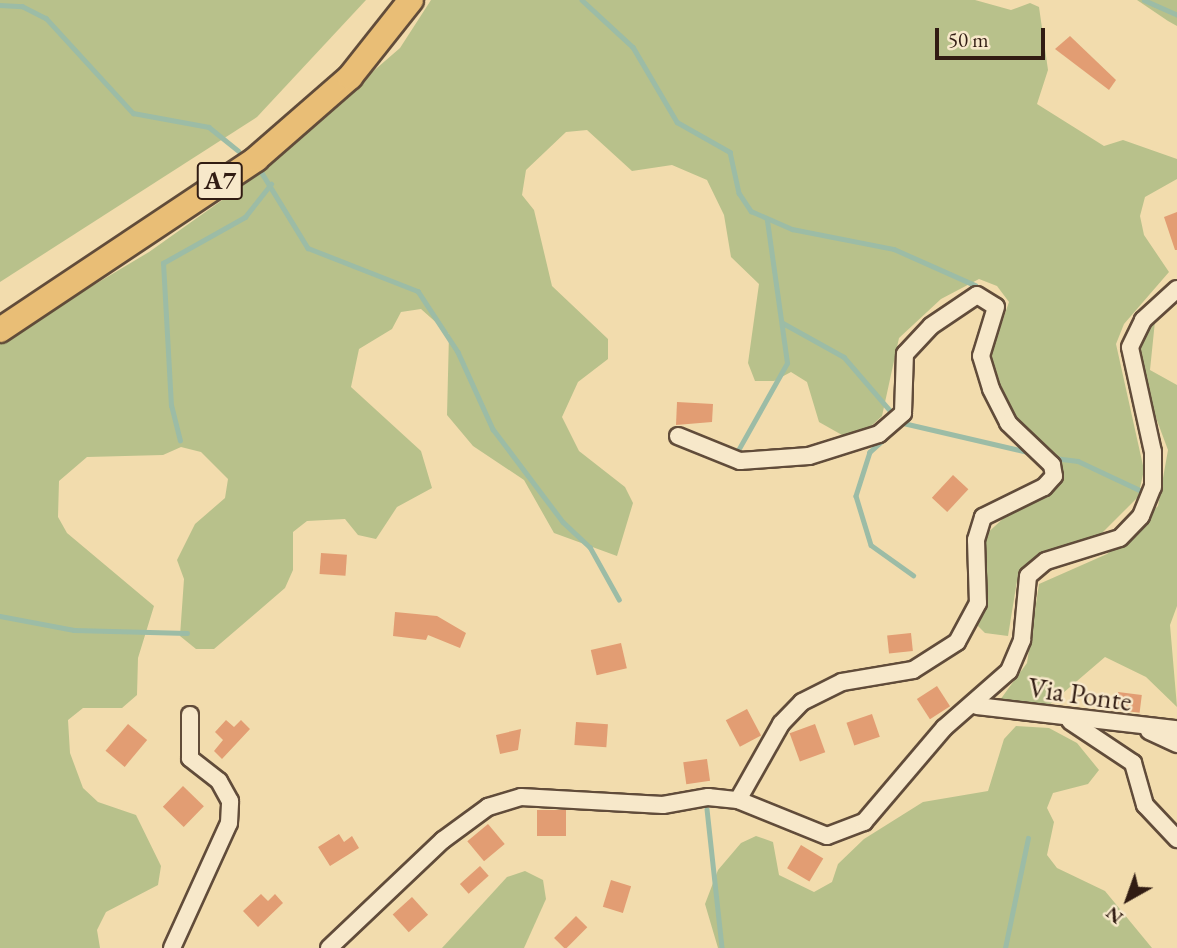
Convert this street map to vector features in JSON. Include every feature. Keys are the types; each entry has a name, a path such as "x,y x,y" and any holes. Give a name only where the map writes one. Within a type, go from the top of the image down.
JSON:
{"highway":[{"name":"A7","path":"0,330 256,159 350,76 411,0"}],"street":[{"path":"329,948 403,873 488,807 521,797 663,805 708,797 738,800 801,828 827,836 846,833 864,822 944,728 977,706 1009,671 1022,640 1028,576 1046,561 1120,538 1141,516 1153,487 1153,452 1130,347 1143,320 1177,289"},
{"path":"678,436 740,461 809,456 896,426 903,413 905,354 931,326 977,295 996,307 981,356 991,389 1008,423 1052,466 1054,476 1044,487 983,517 976,540 978,603 957,642 913,670 842,682 802,702 781,724 738,800"},
{"name":"Via Ponte","path":"977,706 1146,730 1177,729"},
{"path":"172,948 216,857 230,811 219,781 190,758 190,716"},
{"path":"1070,721 1133,763 1145,805 1177,839"},
{"path":"1146,730 1177,744"}],"green space":[{"path":"0,0 366,0 257,117 0,282"},
{"path":"431,0 975,0 1011,10 1030,3 1039,7 1048,70 1037,104 1104,146 1123,140 1177,159 1177,179 1145,197 1140,216 1144,235 1169,272 1124,324 1116,344 1144,470 1138,497 1098,537 1028,564 1017,581 1008,636 985,633 978,626 982,538 1060,466 1009,413 989,360 1009,302 997,286 979,279 941,299 899,338 882,416 868,429 842,435 819,422 807,382 791,372 774,381 755,381 748,363 759,284 731,257 724,215 707,180 672,165 632,171 587,130 566,132 526,170 522,195 534,210 552,286 608,339 608,359 578,382 562,417 579,451 625,487 633,503 617,556 554,533 524,480 473,446 447,415 449,334 421,309 401,312 392,329 359,349 351,387 421,451 432,488 397,507 376,539 358,535 345,519 307,521 293,532 293,570 285,588 214,649 196,649 180,636 184,579 177,560 195,524 225,498 228,479 201,452 181,447 163,455 87,457 59,481 58,517 67,533 154,606 138,658 137,695 122,708 83,708 68,720 70,753 83,788 98,802 136,815 161,866 158,885 106,912 97,930 100,948 0,948 0,341 149,252 235,191 400,48"},
{"path":"1137,0 1177,0 1177,26 1168,21"},
{"path":"1155,321 1150,370 1177,385 1177,606 1170,625 1177,707 1146,677 1105,657 1049,705 1000,700 1027,663 1039,584 1107,554 1158,506 1168,450 1140,375 1138,343"},
{"path":"1016,726 1049,728 1077,743 1099,770 1088,784 1053,793 1047,808 1054,822 1047,855 1057,868 1105,891 1152,948 718,948 705,904 718,870 741,843 756,836 773,842 779,875 814,892 832,882 838,864 864,839 923,802 988,791 1004,739"},
{"path":"525,871 543,880 546,899 524,948 442,948 507,877"}],"building":[{"path":"1070,36 1116,80 1109,90 1055,49"},
{"path":"1177,212 1177,250 1175,250 1164,217"},
{"path":"677,402 713,404 712,422 676,425"},
{"path":"953,475 968,489 947,512 932,498"},
{"path":"321,553 347,555 345,576 320,574"},
{"path":"395,612 437,616 466,633 460,648 428,635 426,640 393,636"},
{"path":"911,633 913,651 889,653 887,636"},
{"path":"621,643 627,668 597,675 591,650"},
{"path":"937,686 950,706 930,719 917,699"},
{"path":"1118,692 1142,695 1140,713 1116,710"},
{"path":"747,709 761,735 740,747 726,720"},
{"path":"872,714 880,737 854,745 846,723"},
{"path":"226,720 234,727 241,720 250,729 222,759 214,751 223,740 215,732"},
{"path":"576,722 608,724 606,747 574,745"},
{"path":"128,724 147,740 125,767 106,751"},
{"path":"815,724 825,752 800,761 790,733"},
{"path":"521,729 518,750 500,754 496,735"},
{"path":"707,759 710,781 686,784 683,762"},
{"path":"183,786 204,806 184,827 163,807"},
{"path":"537,810 566,810 566,836 537,836"},
{"path":"488,824 505,844 484,861 467,841"},
{"path":"339,834 344,842 352,836 359,848 330,866 318,847"},
{"path":"801,845 823,858 809,882 787,868"},
{"path":"480,866 489,876 469,894 460,884"},
{"path":"611,880 631,886 623,913 603,907"},
{"path":"261,894 268,901 275,894 283,903 258,927 243,911"},
{"path":"412,897 428,915 409,932 393,914"},
{"path":"576,916 587,927 567,948 554,938"}],"waterway":[{"path":"582,0 633,47 677,122 730,152 739,193 751,211 792,229 894,249 975,285"},
{"path":"1144,0 1177,15"},
{"path":"0,5 22,6 46,18 133,113 209,127 239,151"},
{"path":"262,173 308,248 418,291 458,352 493,429 563,522 590,547 619,599"},
{"path":"180,441 171,406 163,263 245,217 271,184"},
{"path":"736,454 787,363 767,220"},
{"path":"783,323 844,357 894,415"},
{"path":"899,422 1028,452"},
{"path":"898,427 870,452 856,496 871,545 913,575"},
{"path":"1054,458 1078,461 1146,493"},
{"path":"0,616 74,630 187,633"},
{"path":"707,809 722,948"},
{"path":"1005,948 1028,838"}]}
